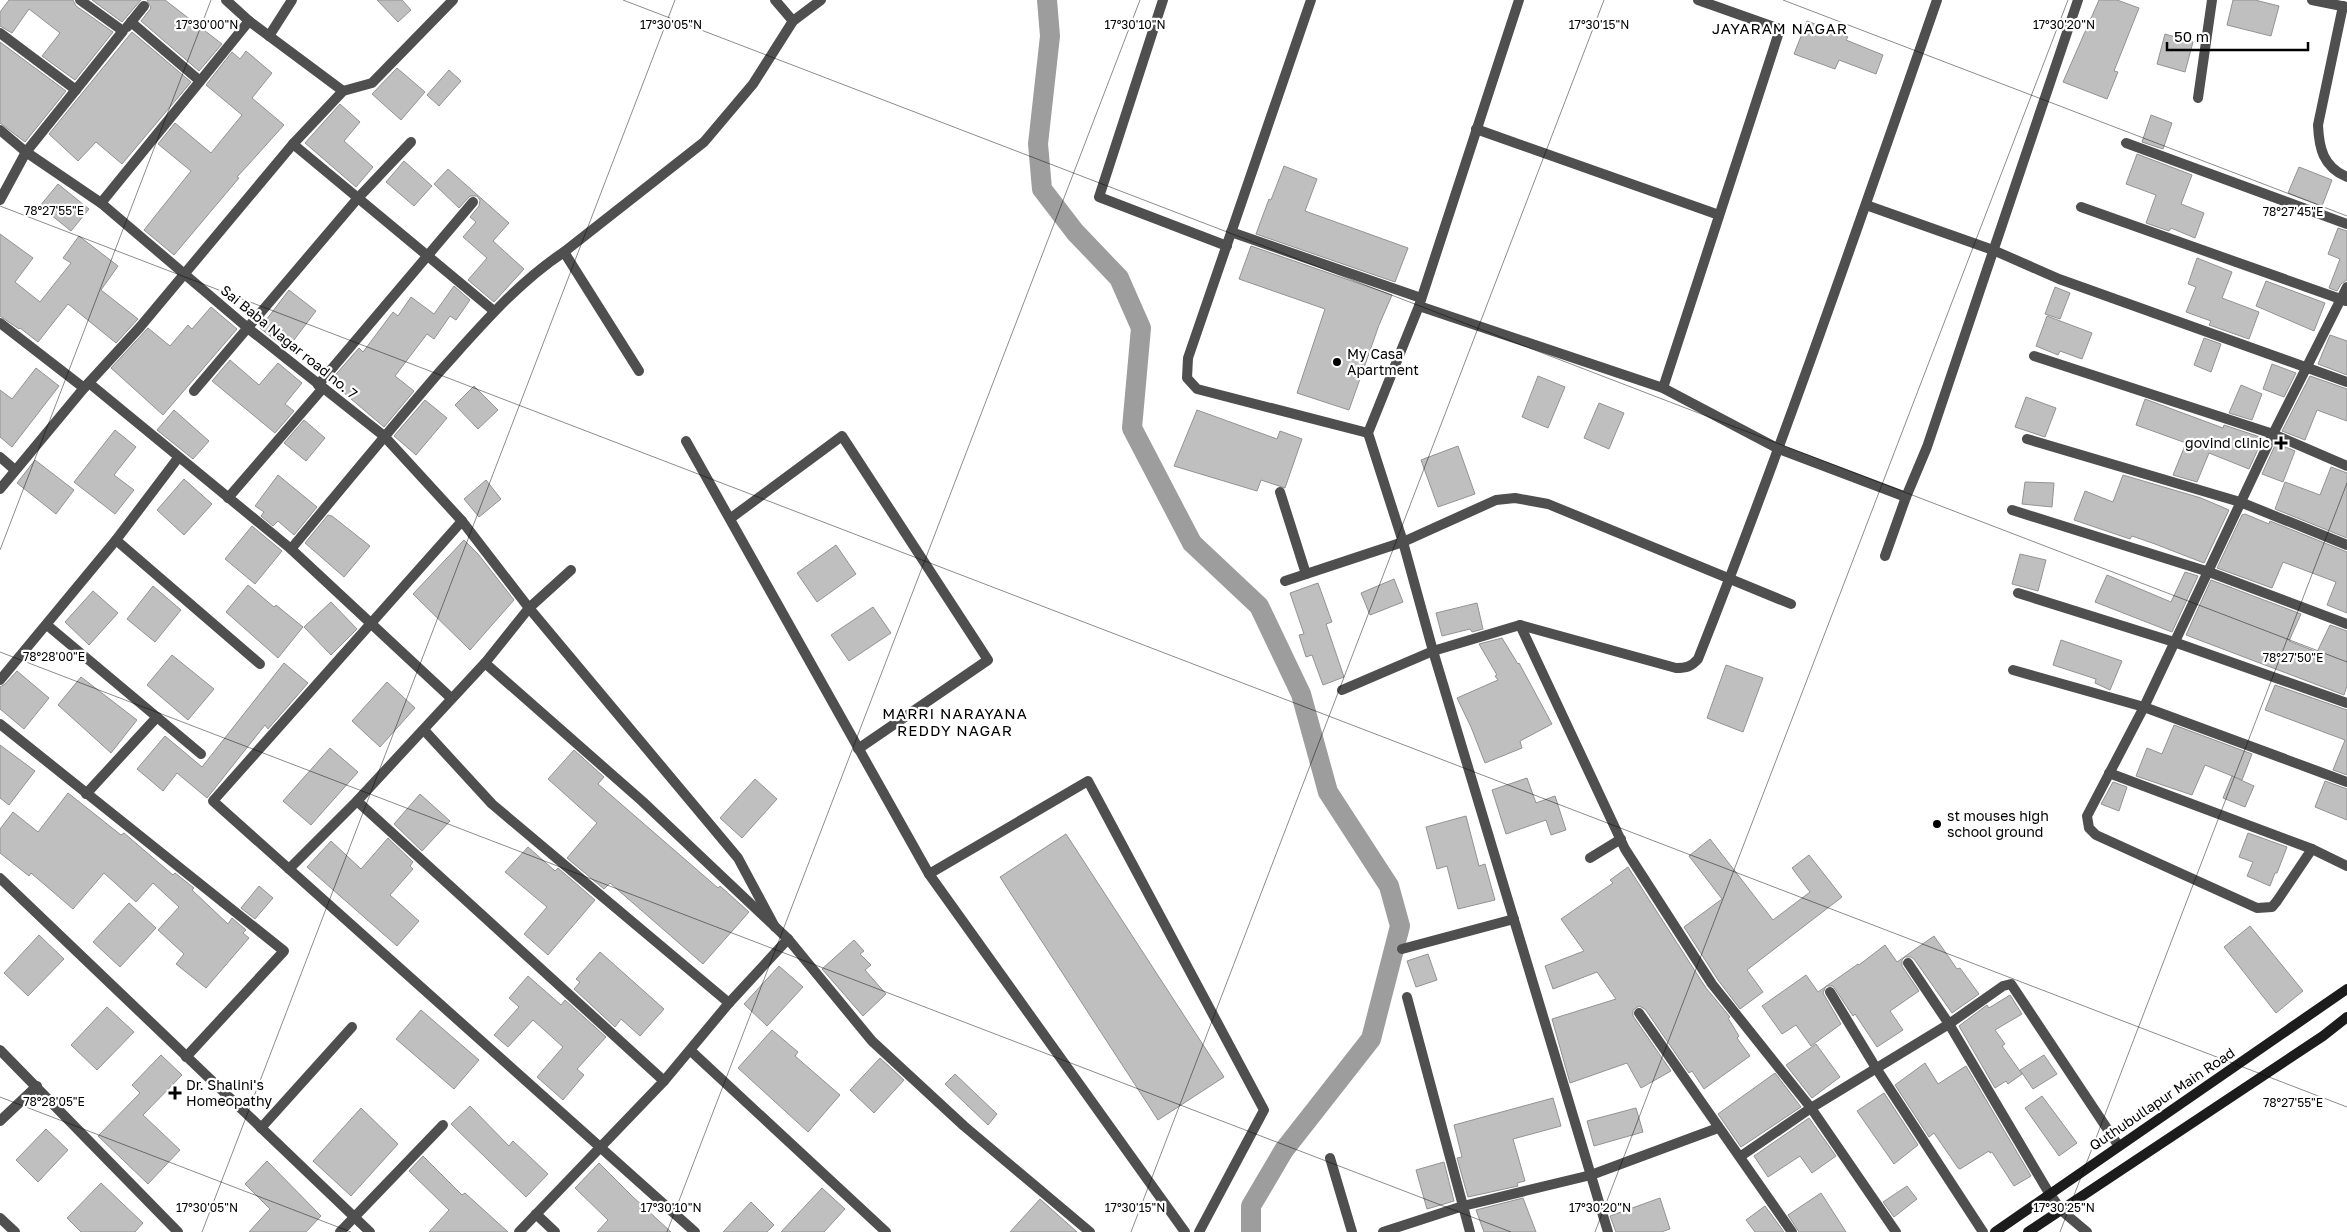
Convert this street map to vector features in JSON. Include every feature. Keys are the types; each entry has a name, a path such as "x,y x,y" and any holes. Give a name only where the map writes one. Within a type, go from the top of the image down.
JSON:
{"main road":[{"name":"Quthubullapur Main Road","path":"1994,1232 2118,1145 2347,990"},
{"path":"2028,1232 2323,1036 2347,1017"}],"street":[{"path":"80,0 123,31"},
{"path":"226,0 249,21 343,91"},
{"path":"269,36 292,0"},
{"path":"0,489 87,386 140,327 183,273 293,144 343,91 372,84 453,0"},
{"path":"775,0 793,21"},
{"path":"291,549 384,436 494,311 540,268 564,252 704,142 753,84 793,21 821,0"},
{"path":"1163,0 1099,197 1227,246"},
{"path":"1311,0 1188,358 1188,378 1198,389 1368,433"},
{"path":"1519,0 1420,302 1368,433 1403,542 1433,651 1608,1232"},
{"path":"1664,388 1780,29 1698,0"},
{"path":"1342,690 1433,651 1520,625 1676,668 1687,668 1698,659 1779,449 1937,0"},
{"path":"1884,556 1906,496 1927,447 2078,0"},
{"path":"2198,98 2212,0"},
{"path":"2312,0 2345,6 2318,125 2319,144 2329,166 2347,177"},
{"path":"0,200 26,152 144,6"},
{"path":"101,203 249,21"},
{"path":"131,22 200,81"},
{"path":"0,33 76,90"},
{"name":"Sai Baba Nagar road no. 7","path":"0,130 26,152 101,203 248,329 384,436 462,521 529,608 738,858 775,927"},
{"path":"1476,130 1719,215"},
{"path":"194,391 358,198 411,142"},
{"path":"2126,143 2347,224"},
{"path":"293,144 494,311"},
{"path":"228,498 473,202"},
{"path":"1866,205 1993,250 2059,280 2347,382"},
{"path":"2081,207 2344,301"},
{"path":"1231,232 1420,302 1664,388 1779,449 1906,496"},
{"path":"564,252 639,371"},
{"path":"2312,849 2272,907 2265,909 2257,908 2096,834 2089,828 2087,816 2144,707 2273,434 2344,301 2347,287"},
{"path":"0,324 87,386 291,549 451,698"},
{"path":"2034,356 2273,434 2347,466"},
{"path":"731,518 842,436 988,660 858,750"},
{"path":"2027,438 2240,502 2347,545"},
{"path":"686,441 731,518 858,750 929,874 1185,1232"},
{"path":"0,457 15,470"},
{"path":"0,680 116,540 178,458"},
{"path":"1280,492 1306,574"},
{"path":"1285,582 1403,542 1496,500 1525,499 1548,504 1791,604"},
{"path":"2012,510 2209,572 2347,624"},
{"path":"462,521 213,801 501,1057 598,1148 694,1232"},
{"path":"116,540 260,664"},
{"path":"289,869 357,801 424,730 451,698 486,663 529,608 571,570"},
{"path":"2018,593 2174,642 2347,703"},
{"path":"47,625 201,754"},
{"path":"1520,625 1620,839 1712,984 1811,1108 1896,1232"},
{"path":"486,663 642,801 775,927 872,1041 964,1126 1090,1232"},
{"path":"2013,670 2144,707 2347,782"},
{"path":"86,794 157,717"},
{"path":"0,724 284,951 186,1057"},
{"path":"424,730 492,804 728,1003"},
{"path":"2109,773 2312,849 2347,866"},
{"path":"929,874 1088,781 1264,1110 1199,1232"},
{"path":"357,801 664,1081"},
{"path":"1590,858 1620,839"},
{"path":"0,878 370,1232"},
{"path":"1402,949 1514,919"},
{"path":"519,1232 664,1081 728,1003 788,940"},
{"path":"1908,963 1949,1024 2049,1193 2062,1211 2087,1232"},
{"path":"1741,1156 1811,1108 1949,1024 2003,986 2011,984 2118,1145"},
{"path":"1830,992 1876,1068 1983,1232"},
{"path":"1407,997 1470,1232"},
{"path":"1639,1013 1718,1128 1741,1156 1792,1232"},
{"path":"261,1128 352,1026"},
{"path":"0,1050 38,1086 178,1232"},
{"path":"691,1050 886,1232"},
{"path":"0,1121 38,1086"},
{"path":"340,1232 443,1125"},
{"path":"1383,1232 1463,1206 1591,1175 1718,1128"},
{"path":"1330,1158 1352,1232"},
{"path":"536,1214 555,1232"},
{"path":"0,1218 15,1232"}],"building":[{"path":"9,0 73,0 76,6 113,32 75,80 42,56 60,33 29,9 12,33 0,26 0,12"},
{"path":"92,0 141,0 122,22"},
{"path":"147,0 165,0 222,44 199,71 141,21 151,8"},
{"path":"377,0 402,0 411,10 398,22"},
{"path":"2099,0 2117,0 2139,8 2114,71 2118,72 2107,99 2063,82"},
{"path":"2233,0 2255,0 2279,6 2271,36 2227,25"},
{"path":"1807,21 1848,37 1846,40 1883,55 1876,74 1839,60 1835,69 1794,54"},
{"path":"132,32 191,82 122,164 96,142 78,161 49,134"},
{"path":"2165,34 2193,42 2185,72 2157,64"},
{"path":"0,42 66,91 25,142 0,123"},
{"path":"246,51 272,73 252,98 284,125 237,177 239,178 174,255 144,230 191,171 158,144 175,123 211,153 242,115 206,85 232,52 240,59"},
{"path":"397,68 425,92 401,120 372,94"},
{"path":"449,70 461,81 439,106 427,95"},
{"path":"340,104 360,122 344,141 373,167 356,187 305,143"},
{"path":"2151,115 2172,123 2163,149 2142,142"},
{"path":"2137,154 2192,175 2181,204 2204,213 2195,238 2171,228 2169,231 2146,223 2156,195 2126,184"},
{"path":"404,161 432,186 414,206 386,182"},
{"path":"1284,166 1317,179 1305,211 1408,248 1395,282 1256,234"},
{"path":"2299,167 2332,180 2322,206 2288,193"},
{"path":"448,169 509,223 493,241 524,269 494,302 468,280 487,258 463,237 476,222 470,217 479,206 480,200 477,196 470,196 459,208 434,184"},
{"path":"58,184 89,209 71,231 40,206"},
{"path":"2338,228 2347,231 2347,280 2341,284 2337,291 2329,288 2340,259 2328,254"},
{"path":"0,234 33,258 15,282 40,302 71,263 63,258 79,236 118,266 101,290 138,319 116,343 68,304 38,342 0,316"},
{"path":"1251,246 1392,295 1379,325 1349,410 1297,393 1325,309 1239,279"},
{"path":"2197,258 2232,272 2222,298 2259,312 2249,339 2209,325 2211,321 2186,312 2196,287 2188,284"},
{"path":"2266,281 2325,303 2314,331 2256,306"},
{"path":"454,286 470,300 456,320 450,316 434,339 427,334 395,376 414,391 384,427 330,381 359,348 363,352 393,312 398,316 411,297 434,314"},
{"path":"2055,287 2070,293 2060,319 2045,314"},
{"path":"289,290 316,311 287,349 260,328"},
{"path":"211,307 237,329 163,415 111,368 148,328 170,346 188,325 192,329"},
{"path":"2047,316 2092,333 2082,359 2060,351 2058,355 2036,346"},
{"path":"2330,335 2347,341 2347,375 2318,364"},
{"path":"2204,338 2221,344 2211,372 2194,365"},
{"path":"230,360 259,385 278,363 302,383 285,404 294,411 275,433 212,381"},
{"path":"2272,364 2296,373 2284,397 2263,389"},
{"path":"36,368 59,386 12,447 0,437 0,390 12,399"},
{"path":"1538,376 1565,387 1548,428 1522,417"},
{"path":"2310,376 2347,389 2347,421 2317,410 2305,440 2282,431"},
{"path":"2241,385 2262,394 2252,420 2229,413"},
{"path":"474,386 498,410 478,429 455,405"},
{"path":"2026,397 2056,408 2045,437 2015,427"},
{"path":"2145,399 2223,428 2224,425 2263,438 2249,469 2209,453 2197,482 2173,475 2186,443 2136,425"},
{"path":"425,400 447,418 416,455 394,436"},
{"path":"1599,403 1624,413 1609,449 1584,438"},
{"path":"174,410 209,441 193,459 157,430"},
{"path":"1197,410 1277,439 1280,431 1302,439 1285,488 1261,480 1257,491 1174,466"},
{"path":"304,420 325,438 306,461 284,443"},
{"path":"115,430 136,447 114,475 134,490 115,514 74,482"},
{"path":"2276,443 2295,451 2283,482 2262,474"},
{"path":"1458,446 1475,494 1438,507 1421,460"},
{"path":"35,460 74,490 56,514 17,483"},
{"path":"2331,467 2347,473 2347,538 2275,509 2285,482 2320,495"},
{"path":"278,475 317,507 294,535 278,521 273,526 261,516 264,512 255,506"},
{"path":"2123,475 2201,498 2229,510 2204,563 2132,536 2130,539 2074,520 2085,491 2113,502"},
{"path":"184,479 212,504 184,535 157,510"},
{"path":"486,480 501,499 479,517 464,499"},
{"path":"2025,482 2054,483 2052,507 2022,504"},
{"path":"2245,514 2269,524 2270,521 2347,552 2347,613 2327,605 2336,582 2283,562 2272,588 2217,568 2242,515"},
{"path":"328,515 332,516 370,546 344,577 305,543"},
{"path":"252,526 282,551 255,584 225,559"},
{"path":"464,540 478,554 514,600 470,650 413,594"},
{"path":"836,545 856,574 817,602 797,573"},
{"path":"2020,554 2046,560 2038,591 2012,584"},
{"path":"2185,572 2198,576 2172,632 2095,602 2107,575 2171,602"},
{"path":"1394,579 1403,602 1370,615 1361,593"},
{"path":"2211,580 2301,614 2289,641 2317,652 2330,625 2347,631 2347,686 2344,695 2186,635"},
{"path":"1318,583 1332,622 1326,624 1344,677 1323,685 1312,655 1306,657 1299,635 1304,634 1290,593"},
{"path":"248,585 274,607 276,605 303,627 278,658 226,612"},
{"path":"153,586 181,610 155,642 127,619"},
{"path":"93,591 118,613 89,645 65,622"},
{"path":"331,602 357,629 331,655 304,627"},
{"path":"1477,603 1483,629 1472,632 1470,629 1442,636 1436,613"},
{"path":"873,607 891,633 849,661 831,635"},
{"path":"1502,638 1519,663 1552,724 1520,741 1522,748 1485,763 1457,698 1498,680 1479,644"},
{"path":"2061,640 2122,661 2110,690 2095,683 2096,679 2053,665"},
{"path":"172,655 214,689 188,720 147,685"},
{"path":"284,663 308,683 268,729 265,725 207,798 177,773 163,791 137,769 165,736 202,767"},
{"path":"1726,665 1763,678 1743,732 1707,718"},
{"path":"17,671 49,698 24,729 0,709 0,687"},
{"path":"81,677 137,720 111,753 58,705"},
{"path":"387,682 415,708 380,747 352,721"},
{"path":"2275,685 2347,710 2347,775 2333,770 2345,740 2265,710"},
{"path":"2174,725 2252,754 2242,780 2205,765 2192,795 2136,776 2147,748 2162,754"},
{"path":"0,745 35,771 9,805 0,798"},
{"path":"330,748 358,772 311,825 283,801"},
{"path":"574,750 604,777 598,784 718,888 720,886 749,912 703,964 610,883 604,889 567,858 597,823 548,779"},
{"path":"2232,776 2254,786 2245,807 2223,798"},
{"path":"1527,778 1536,803 1555,796 1566,830 1551,835 1546,820 1506,834 1492,790"},
{"path":"755,779 777,799 742,838 720,818"},
{"path":"2325,781 2347,789 2347,820 2315,807"},
{"path":"2113,782 2127,787 2119,811 2101,804"},
{"path":"68,793 121,835 124,833 173,875 175,873 194,888 192,890 228,924 232,918 246,930 243,933 249,938 206,988 176,964 184,954 158,930 179,907 153,883 136,902 104,873 73,909 31,873 29,876 0,853 0,829 13,812 38,832"},
{"path":"420,794 450,821 422,851 394,824"},
{"path":"1466,816 1479,866 1485,864 1495,900 1458,909 1447,866 1437,869 1426,827"},
{"path":"2248,833 2287,847 2270,886 2247,876 2253,862 2239,857"},
{"path":"1066,834 1224,1077 1158,1120 1000,877"},
{"path":"388,838 413,862 410,866 413,869 390,895 419,921 397,946 307,867 331,841 361,869"},
{"path":"1710,839 1773,920 1810,892 1792,868 1809,855 1842,897 1747,970 1763,992 1740,1009 1718,980 1684,927 1722,899 1689,856"},
{"path":"528,847 555,871 558,868 595,900 548,955 524,934 547,907 505,872"},
{"path":"1628,867 1706,988 1730,1017 1728,1018 1739,1036 1737,1038 1750,1056 1704,1089 1692,1071 1689,1073 1645,1009 1639,1006 1633,1010 1633,1016 1671,1071 1641,1088 1627,1063 1570,1083 1552,1019 1616,999 1597,972 1553,989 1545,966 1584,951 1561,919 1613,883 1610,880"},
{"path":"259,886 273,898 255,919 241,908"},
{"path":"129,903 156,928 120,967 93,942"},
{"path":"2250,926 2303,991 2276,1013 2224,947"},
{"path":"39,935 64,959 28,996 4,973"},
{"path":"1934,936 1957,969 1960,968 1979,994 1952,1013 1914,959 1905,957 1902,960 1902,966 1919,991 1890,1011 1903,1030 1877,1047 1833,986 1827,986 1885,945 1897,962"},
{"path":"854,940 864,951 860,954 871,965 865,970 886,994 863,1016 822,969"},
{"path":"600,952 664,1009 640,1036 621,1019 615,1027 574,989 580,982 576,979"},
{"path":"1428,954 1437,980 1416,987 1407,961"},
{"path":"779,966 803,987 767,1026 744,1004"},
{"path":"1806,975 1818,992 1826,987 1823,993 1841,1024 1811,1046 1796,1025 1782,1034 1762,1006"},
{"path":"528,976 561,1005 565,1000 606,1037 577,1069 584,1075 563,1100 537,1077 563,1047 533,1020 508,1047 494,1035 519,1007 509,998"},
{"path":"2010,995 2022,1014 1995,1030 2005,1044 2002,1046 2022,1074 2008,1084 2006,1081 1995,1088 1959,1026 1987,1005 1989,1008"},
{"path":"107,1007 134,1032 97,1070 71,1045"},
{"path":"421,1010 479,1060 454,1089 396,1039"},
{"path":"772,1030 798,1052 795,1056 840,1095 808,1132 738,1068"},
{"path":"1816,1044 1840,1077 1812,1098 1786,1065"},
{"path":"161,1055 182,1075 143,1115 180,1150 148,1184 98,1136 140,1093 132,1085"},
{"path":"2044,1055 2057,1074 2033,1089 2020,1070"},
{"path":"880,1058 904,1080 874,1113 850,1090"},
{"path":"1925,1063 1938,1084 1966,1066 2031,1176 2014,1186 1992,1152 1990,1153 1989,1151 1960,1169 1958,1168 1934,1133 1929,1137 1895,1085"},
{"path":"1775,1073 1801,1107 1741,1147 1718,1114"},
{"path":"955,1074 997,1114 988,1125 945,1084"},
{"path":"1884,1093 1918,1145 1894,1164 1857,1111"},
{"path":"2042,1096 2077,1143 2059,1156 2025,1108"},
{"path":"1553,1098 1561,1126 1513,1139 1525,1181 1517,1183 1518,1186 1468,1197 1457,1158 1462,1157 1454,1125"},
{"path":"470,1106 509,1146 513,1141 548,1174 526,1197 451,1124"},
{"path":"361,1108 398,1144 351,1196 313,1161"},
{"path":"1636,1108 1643,1132 1594,1146 1587,1121"},
{"path":"1809,1118 1836,1156 1812,1173 1800,1156 1768,1177 1754,1156"},
{"path":"46,1129 68,1150 38,1182 16,1160"},
{"path":"423,1156 462,1195 465,1193 508,1232 429,1232 449,1210 409,1171"},
{"path":"267,1161 321,1216 306,1232 249,1232 270,1209 245,1184"},
{"path":"1444,1162 1454,1201 1427,1209 1416,1170"},
{"path":"599,1163 671,1232 597,1232 608,1220 575,1188"},
{"path":"101,1183 143,1223 135,1232 81,1232 67,1218"},
{"path":"1907,1186 1917,1199 1894,1217 1883,1202"},
{"path":"822,1188 845,1209 824,1232 781,1232"},
{"path":"1821,1193 1846,1232 1799,1232 1788,1215"},
{"path":"1523,1198 1536,1232 1484,1232 1476,1210"},
{"path":"1660,1198 1670,1229 1661,1232 1616,1232 1610,1216"},
{"path":"1040,1199 1077,1232 1010,1232"},
{"path":"751,1202 774,1225 767,1232 723,1232"},
{"path":"1765,1206 1784,1232 1755,1232 1746,1220"}],"waterway":[{"path":"1047,0 1050,36 1038,144 1042,189 1075,232 1119,278 1141,328 1132,428 1192,543 1259,606 1301,694 1328,792 1389,886 1400,926 1371,1039 1284,1150 1251,1206 1251,1232"}],"place":[{"name":"My Casa Apartment","path":"1337,362"},
{"name":"govind clinic","path":"2281,443"},
{"name":"st mouses high school ground","path":"1937,824"},
{"name":"Dr. Shalini's Homeopathy","path":"175,1093"}],"district":[{"name":"JAYARAM NAGAR","path":"1780,29"},
{"name":"MARRI NARAYANA REDDY NAGAR","path":"955,722"}]}
